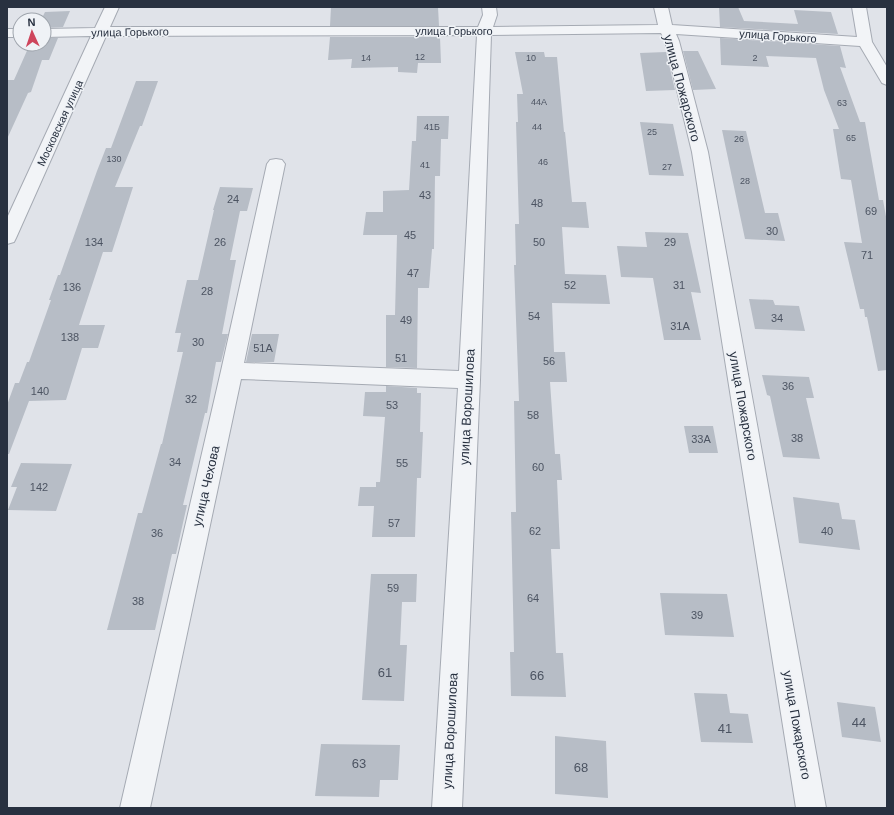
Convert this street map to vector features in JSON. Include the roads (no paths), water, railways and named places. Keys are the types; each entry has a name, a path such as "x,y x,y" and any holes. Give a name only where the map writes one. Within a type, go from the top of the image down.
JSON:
{"street":[{"name":"Московская улица","path":"7,238 102,32 112,7"},
{"name":"улица Ворошилова","path":"446,808 469,380 484,31 490,15 489,7"},
{"name":"улица Пожарского","path":"661,7 666,29 672,41 700,152 811,808"},
{"path":"859,7 864,42 887,80"},
{"name":"улица Горького","path":"52,33 142,31 484,31 666,29 864,42"},
{"name":"улица Чехова","path":"135,808 232,371 276,164"},
{"path":"232,371 469,380"}]}
